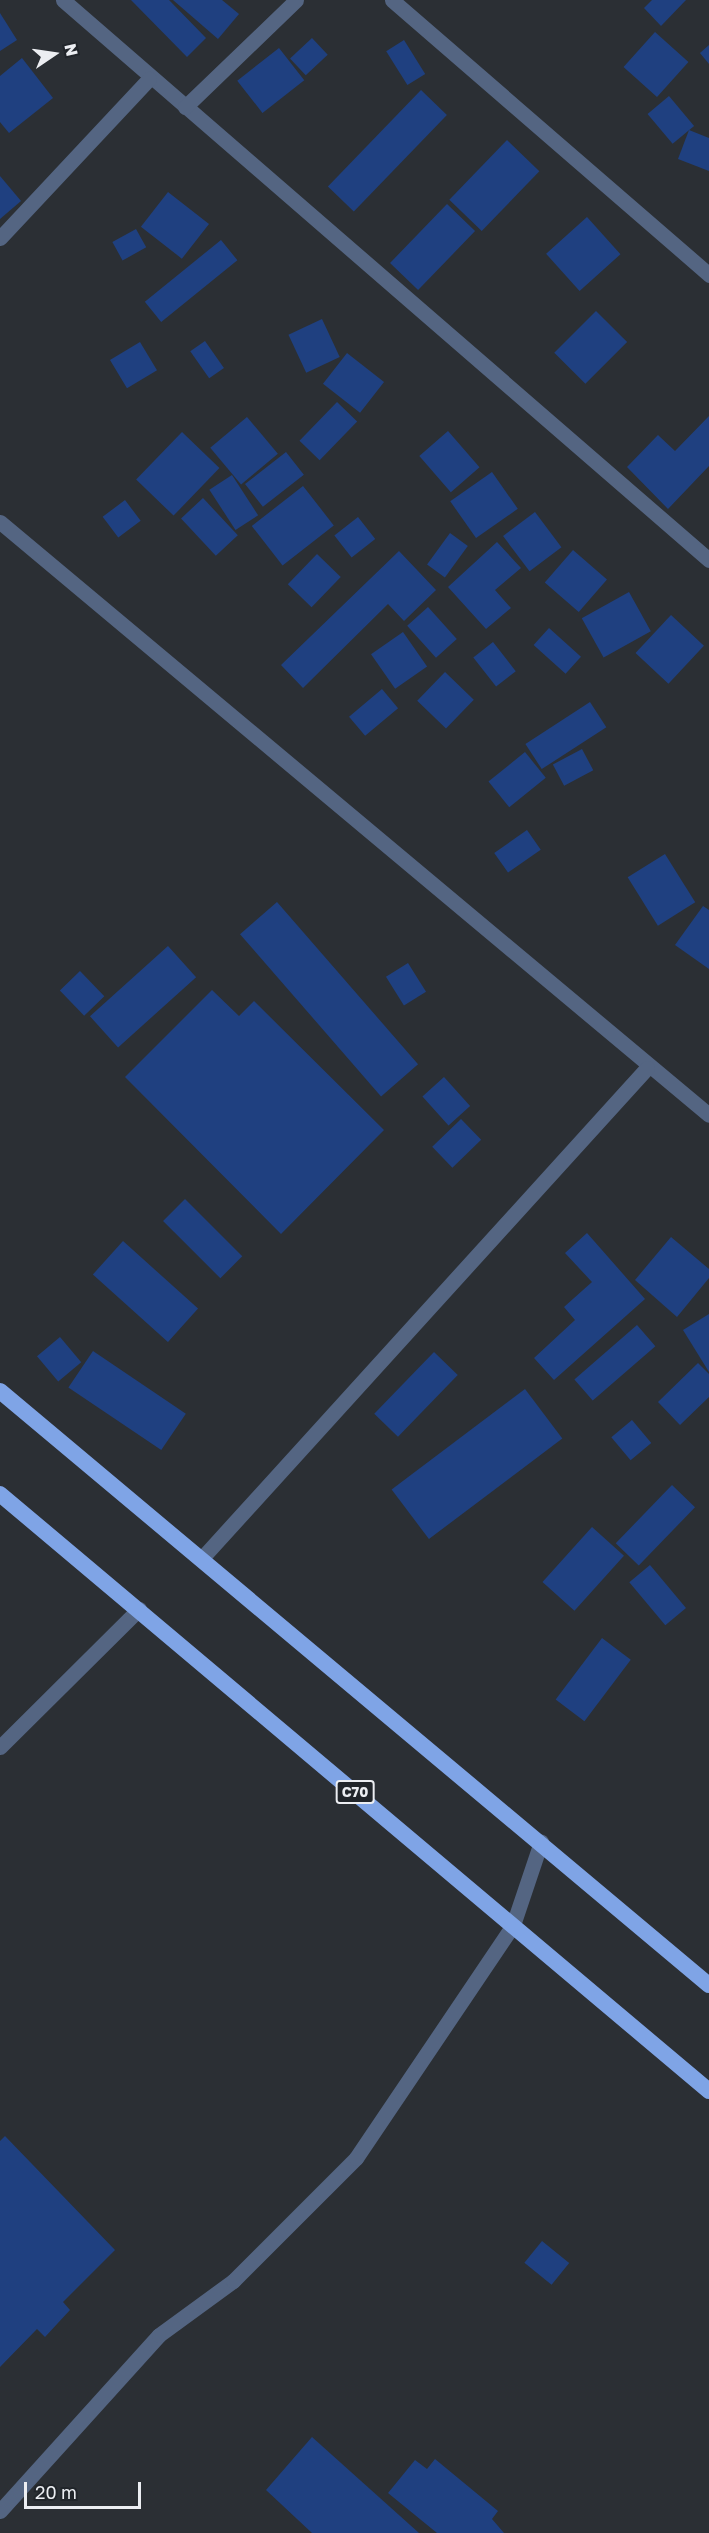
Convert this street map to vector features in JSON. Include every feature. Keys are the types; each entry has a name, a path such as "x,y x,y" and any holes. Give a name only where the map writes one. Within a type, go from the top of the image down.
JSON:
{"highway":[{"path":"0,1391 709,1985"},
{"name":"C70","path":"0,1494 709,2091"}],"street":[{"path":"63,0 149,79 185,107 709,560"},
{"path":"185,107 296,0"},
{"path":"392,0 709,275"},
{"path":"0,238 149,79"},
{"path":"0,522 647,1068 709,1115"},
{"path":"202,1558 647,1068"},
{"path":"0,1747 139,1609"},
{"path":"0,2511 159,2335 233,2281 356,2158 513,1926 541,1842"}],"building":[{"path":"131,0 169,0 206,38 187,57"},
{"path":"173,0 222,0 239,14 218,39"},
{"path":"652,0 686,0 661,26 644,8"},
{"path":"0,13 17,40 0,51"},
{"path":"655,32 688,62 657,97 624,67"},
{"path":"312,38 328,55 306,75 290,58"},
{"path":"404,40 425,74 407,85 386,51"},
{"path":"709,45 709,64 700,53"},
{"path":"279,48 304,80 262,113 237,81"},
{"path":"22,58 53,98 9,133 0,122 0,76"},
{"path":"421,90 447,115 354,211 328,186"},
{"path":"669,96 694,126 673,144 648,114"},
{"path":"689,130 709,138 709,171 678,159"},
{"path":"507,140 539,171 482,231 449,200"},
{"path":"0,176 21,201 0,219"},
{"path":"168,192 209,224 182,259 141,227"},
{"path":"447,204 475,231 418,290 390,263"},
{"path":"587,217 620,254 580,291 546,254"},
{"path":"136,229 146,247 123,260 112,242"},
{"path":"221,240 237,260 161,322 145,302"},
{"path":"596,311 627,342 585,384 554,353"},
{"path":"322,319 340,357 306,373 288,335"},
{"path":"205,341 224,368 209,378 190,351"},
{"path":"140,342 157,370 127,388 110,360"},
{"path":"347,353 384,382 360,413 323,384"},
{"path":"337,402 357,421 320,460 299,441"},
{"path":"709,416 709,466 668,509 627,467 658,435 675,451"},
{"path":"247,417 278,454 241,485 210,448"},
{"path":"448,431 479,467 451,492 419,456"},
{"path":"182,432 219,468 174,516 136,479"},
{"path":"286,452 304,475 263,507 245,484"},
{"path":"492,472 518,509 476,538 450,501"},
{"path":"232,475 258,515 235,530 209,490"},
{"path":"303,486 334,525 283,565 252,526"},
{"path":"203,498 238,535 216,556 181,518"},
{"path":"125,500 141,521 118,538 103,517"},
{"path":"535,512 561,547 530,571 503,536"},
{"path":"358,517 375,539 352,558 334,535"},
{"path":"450,533 468,546 445,577 427,565"},
{"path":"497,542 521,568 495,590 511,608 486,629 448,587"},
{"path":"573,550 607,580 579,612 545,582"},
{"path":"399,551 436,590 404,621 388,604 303,688 281,665"},
{"path":"317,554 341,577 312,607 288,584"},
{"path":"629,592 651,631 604,658 582,618"},
{"path":"428,607 457,639 436,658 407,626"},
{"path":"671,615 704,646 668,684 636,653"},
{"path":"549,628 581,657 566,674 534,645"},
{"path":"403,632 427,666 395,689 371,654"},
{"path":"493,642 516,671 496,687 473,657"},
{"path":"445,672 474,700 446,729 417,701"},
{"path":"382,689 398,708 365,736 349,717"},
{"path":"590,702 606,727 542,769 525,744"},
{"path":"582,749 593,770 564,786 553,764"},
{"path":"525,752 546,778 509,807 488,782"},
{"path":"527,830 541,850 508,873 494,853"},
{"path":"665,854 695,902 658,926 628,877"},
{"path":"277,902 418,1064 381,1096 240,934"},
{"path":"703,906 709,910 709,969 675,945"},
{"path":"168,946 196,977 118,1047 90,1016"},
{"path":"408,963 426,992 404,1006 386,977"},
{"path":"80,971 104,996 84,1016 60,990"},
{"path":"212,990 239,1016 254,1001 384,1130 281,1234 125,1077"},
{"path":"444,1077 470,1106 449,1125 422,1096"},
{"path":"461,1119 481,1140 452,1168 432,1147"},
{"path":"185,1199 242,1256 220,1278 163,1221"},
{"path":"587,1233 645,1299 554,1380 534,1358 575,1320 564,1307 592,1282 565,1253"},
{"path":"671,1237 709,1269 709,1278 677,1317 635,1280"},
{"path":"123,1241 198,1309 168,1342 93,1274"},
{"path":"709,1314 709,1372 683,1330"},
{"path":"637,1325 655,1346 593,1401 574,1379"},
{"path":"60,1337 81,1362 58,1382 37,1356"},
{"path":"93,1351 186,1414 161,1450 68,1387"},
{"path":"434,1352 458,1375 398,1437 374,1414"},
{"path":"698,1363 709,1374 709,1397 680,1425 658,1402"},
{"path":"525,1389 562,1439 429,1539 392,1490"},
{"path":"632,1420 651,1443 631,1460 611,1437"},
{"path":"672,1485 695,1507 639,1565 616,1543"},
{"path":"592,1527 624,1556 574,1611 542,1582"},
{"path":"650,1565 686,1608 665,1625 629,1582"},
{"path":"602,1638 631,1660 584,1721 556,1699"},
{"path":"5,2136 115,2250 63,2302 70,2310 45,2337 37,2329 0,2367 0,2141"},
{"path":"542,2241 569,2263 552,2285 524,2263"},
{"path":"312,2437 419,2533 312,2533 266,2490"},
{"path":"435,2459 498,2511 492,2519 504,2533 437,2533 388,2493 415,2460 427,2469"}]}
